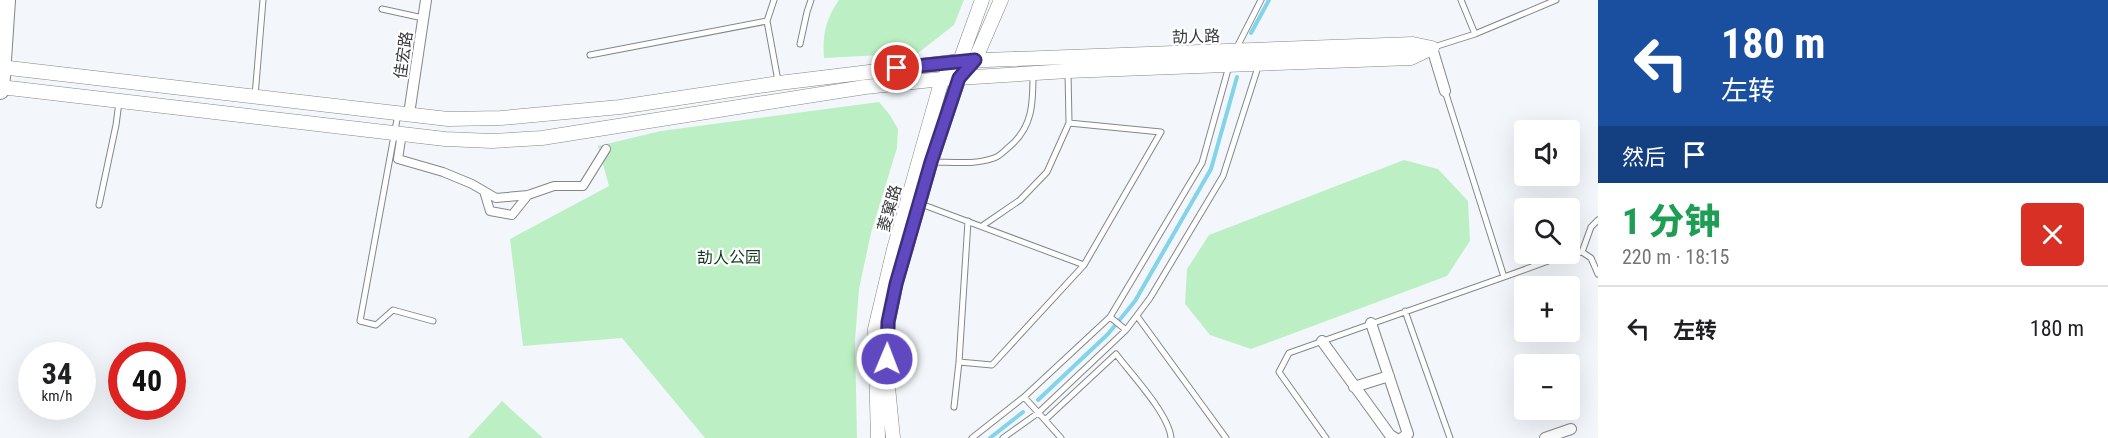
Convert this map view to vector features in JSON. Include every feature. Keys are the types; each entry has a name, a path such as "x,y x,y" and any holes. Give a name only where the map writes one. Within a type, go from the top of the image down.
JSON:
{"main road":[{"path":"0,88 6,0"}],"street":[{"name":"佳宏路","path":"404,113 426,0"},
{"name":"菱窠路","path":"878,438 875,329 894,249 942,79 960,61 982,0"},
{"name":"菱窠路","path":"893,438 887,378 888,322 896,284 931,162 959,78 975,60 1001,0"},
{"name":"劼人路","path":"1,67 448,119 501,118 620,107 779,83 960,61 1232,58 1413,44 1432,48"},
{"path":"0,88 445,139 492,141 542,138 865,87 942,79 1232,58 1259,63 1411,58 1432,48 1445,91"},
{"path":"398,132 398,159 443,172 496,198 528,195 554,186 583,186 606,149"},
{"path":"484,191 490,211 512,216 528,195"},
{"path":"1371,323 1408,434 1402,438"},
{"path":"1322,341 1390,435 1395,438"},
{"path":"1354,387 1389,376"},
{"path":"1545,438 1571,429"}],"lane":[{"path":"255,96 263,0"},
{"path":"774,0 767,21 779,83"},
{"path":"800,44 812,0"},
{"path":"972,438 1024,397 1110,317 1202,163 1232,58 1261,0"},
{"path":"1461,0 1475,34"},
{"path":"1432,48 1475,34 1556,0"},
{"path":"382,9 423,18"},
{"path":"590,55 767,21"},
{"path":"1003,438 1038,413 1126,330 1137,316 1185,243 1223,176 1259,63"},
{"path":"982,226 1020,200 1047,172 1069,123 1068,71"},
{"path":"931,162 967,162 996,158 1013,144 1029,123 1033,99 1033,74"},
{"path":"1445,91 1504,277"},
{"path":"99,205 119,100"},
{"path":"404,113 398,132 360,321 376,325 393,310 434,321"},
{"path":"959,362 992,365 1084,265 1161,132 1069,123"},
{"path":"920,203 1084,265"},
{"path":"1582,252 1591,227 1598,220"},
{"path":"954,407 968,221"},
{"path":"1326,438 1279,372 1289,353 1562,256 1582,252 1591,258 1598,274"},
{"path":"1405,311 1450,438"},
{"path":"1137,316 1226,438"},
{"path":"1110,317 1126,330"},
{"path":"1045,420 1116,354 1161,412 1170,429 1171,438"},
{"path":"1024,397 1061,438"}],"green space":[{"path":"839,0 964,0 954,25 918,53 824,58 826,28"},
{"name":"劼人公园","path":"879,102 898,129 897,148 871,233 859,289 855,340 857,438 705,438 622,338 523,346 510,239 609,186 598,146 661,131"},
{"path":"1404,160 1438,169 1468,201 1470,241 1447,276 1251,349 1210,335 1185,304 1187,269 1209,235"},
{"path":"502,401 543,438 468,438"}],"waterway":[{"path":"1251,33 1269,0"},
{"path":"1038,400 1108,334 1135,301 1211,169 1237,77"},
{"path":"990,438 1023,412"}],"route":[{"path":"887,359 888,322 896,284 931,162 959,78 975,60 897,68"}]}
